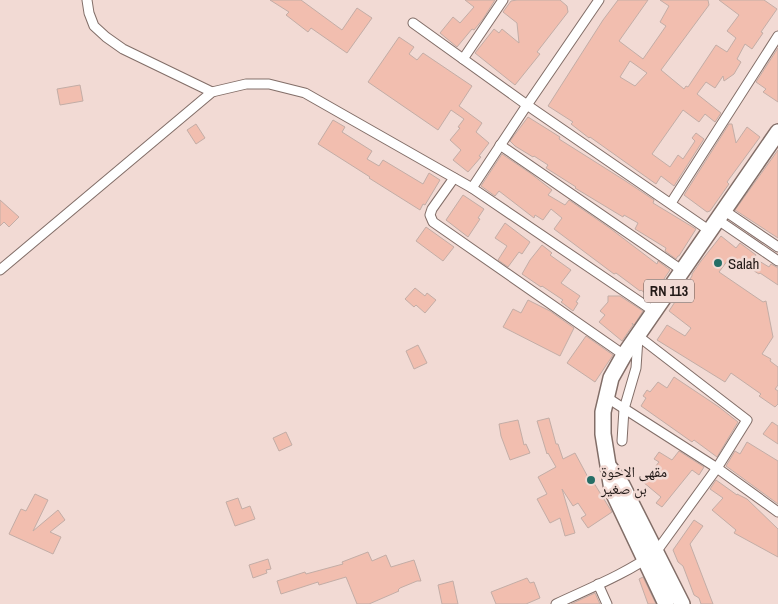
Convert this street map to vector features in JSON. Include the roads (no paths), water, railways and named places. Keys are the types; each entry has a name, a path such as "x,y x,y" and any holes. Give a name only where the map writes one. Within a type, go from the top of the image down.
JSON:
{"main road":[{"name":"RN 113","path":"666,604 650,556 622,485 608,464 603,434 603,412 606,397 611,378 624,355 778,132"},
{"name":"RN 113","path":"650,556 682,604"}],"street":[{"path":"87,0 94,26 123,50 212,92"},
{"path":"463,59 503,0"},
{"path":"472,188 599,0"},
{"path":"413,23 527,105 670,203 718,220 778,247"},
{"path":"670,203 778,36"},
{"path":"0,270 212,92 246,84 269,84 305,94 472,188 655,312"},
{"path":"500,145 683,271"},
{"path":"454,178 432,209 430,215 433,222 624,355"},
{"path":"718,220 778,261"},
{"path":"622,441 624,409 636,368 638,336"},
{"path":"556,604 650,556 717,468 747,420 638,336"},
{"path":"606,397 717,468 778,512"},
{"path":"598,584 607,604"}],"place":[{"name":"Salah","path":"718,263"},
{"name":"مقهی الاخوة بن صغير","path":"591,480"}]}
